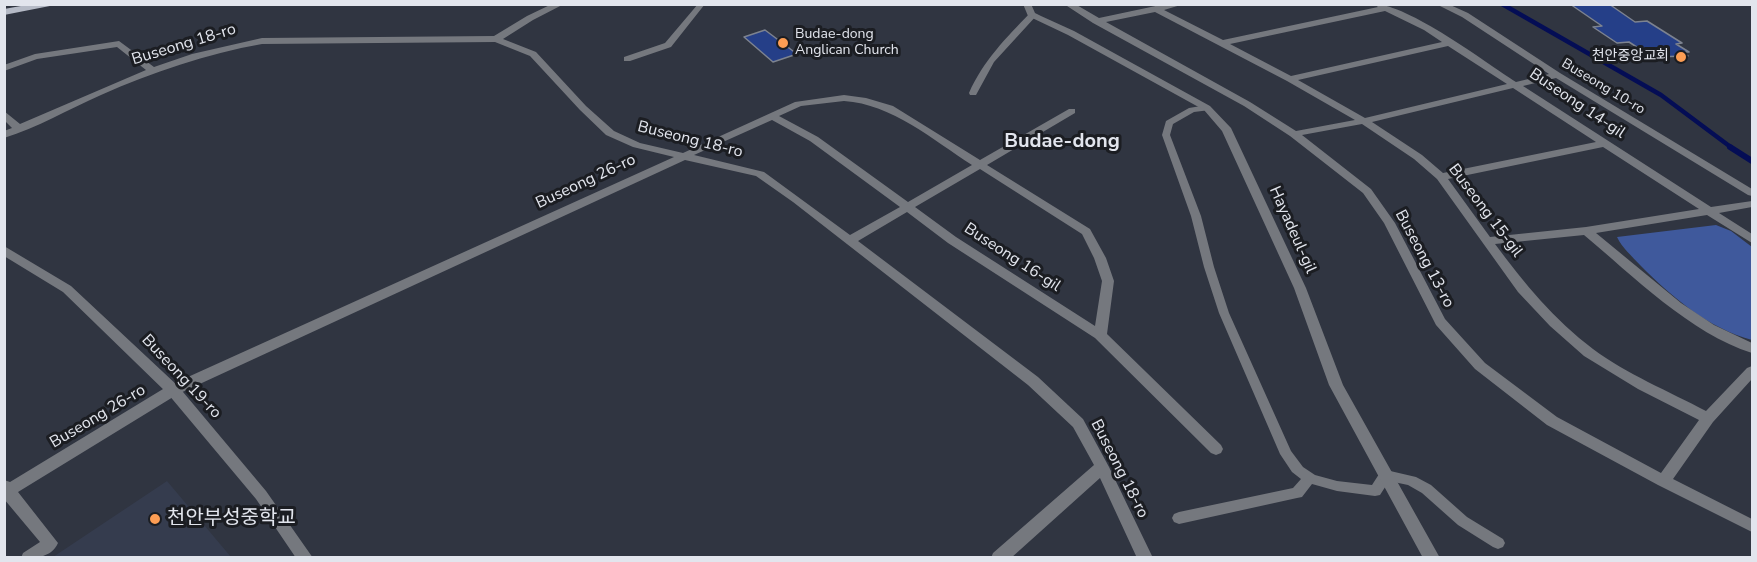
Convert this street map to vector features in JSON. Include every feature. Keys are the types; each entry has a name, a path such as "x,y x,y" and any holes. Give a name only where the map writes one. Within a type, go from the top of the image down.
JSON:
{"main road":[{"path":"4,6 12,4"},
{"path":"4,12 55,4"}],"street":[{"path":"496,39 560,4"},
{"name":"Buseong 13-ro","path":"1068,4 1247,104 1294,134 1367,191 1389,223 1440,322 1480,366 1552,421 1752,526"},
{"path":"1096,21 1180,4"},
{"name":"Buseong 10-ro","path":"1440,4 1465,15 1557,75 1752,193"},
{"path":"1222,43 1382,6"},
{"name":"Buseong 14-gil","path":"1382,6 1427,28 1752,239"},
{"name":"Buseong 15-gil","path":"1156,9 1290,78 1364,121 1418,157 1441,177 1522,290 1554,323 1589,353 1643,385 1708,418"},
{"name":"Hayadeul-gil","path":"1030,10 1207,108 1227,130 1300,288 1336,385 1432,558"},
{"name":"Buseong 18-ro","path":"4,135 151,69 204,53 262,41 496,39 533,54 583,108 610,133 636,146 685,155 760,174 1033,381 1078,423 1102,467 1145,558"},
{"path":"1290,78 1448,43"},
{"path":"4,68 36,57 119,44 151,69"},
{"path":"1294,134 1364,121 1557,75"},
{"name":"Buseong 26-ro","path":"6,490 173,390 798,104 826,99 842,97 868,99 890,108 1086,232 1100,258 1108,281 1100,335"},
{"path":"849,241 1072,111"},
{"path":"4,114 19,129"},
{"name":"Buseong 16-gil","path":"772,116 814,139 952,240 1100,335 1216,448"},
{"path":"1441,177 1603,144"},
{"path":"1488,241 1586,231 1752,204"},
{"path":"1586,231 1677,306 1710,328 1752,348"},
{"name":"Buseong 19-ro","path":"4,250 67,289 173,390 261,495 305,558"},
{"path":"1663,481 1708,418 1752,371"},
{"path":"999,558 1102,467"},
{"path":"6,490 50,543 29,558"}],"lane":[{"path":"627,59 668,45 702,4"},
{"path":"973,93 978,79 997,51 1030,10"},
{"path":"1207,108 1192,110 1169,123 1166,135 1196,216 1224,313 1286,454 1300,472 1319,482 1375,491 1386,475 1412,479 1432,492 1459,518 1498,543"},
{"path":"1179,518 1297,493 1310,477"}],"shaded area":[{"path":"1716,225 1731,231 1752,247 1752,340 1706,320 1678,300 1640,265 1617,237"},
{"name":"천안부성중학교","path":"167,481 231,557 53,557"}],"building":[{"path":"1570,4 1609,4 1635,22 1647,21 1682,43 1676,44 1689,52 1681,52 1688,56 1652,57 1629,42 1617,43 1593,27 1602,26"},
{"path":"765,30 797,54 773,62 744,37"}],"waterway":[{"path":"1502,4 1661,95 1732,148"},
{"path":"1730,147 1752,161"}],"place":[{"name":"Budae-dong Anglican Church","path":"783,43"},
{"name":"천안중앙교회","path":"1681,57"},
{"name":"천안부성중학교","path":"155,519"}],"district":[{"name":"Budae-dong","path":"1062,142"}]}
